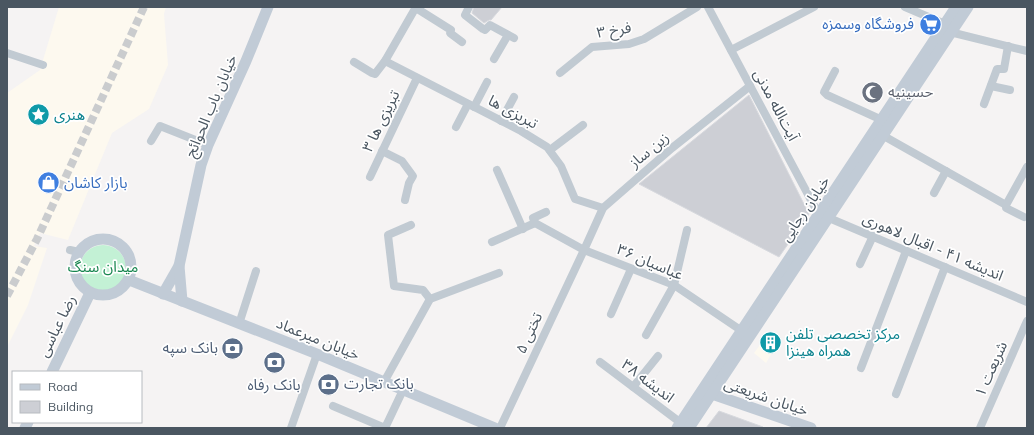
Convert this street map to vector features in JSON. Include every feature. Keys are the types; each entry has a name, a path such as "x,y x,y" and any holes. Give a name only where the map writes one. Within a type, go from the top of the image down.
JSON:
{"street":[{"name":"خیابان باب الحوائج","path":"179,266 201,165 208,145 246,61 268,7"},
{"path":"354,62 375,74 385,61 416,7 451,30 450,33 462,42"},
{"path":"469,7 465,15 483,29 487,29 490,25 511,37 494,59"},
{"name":"فرخ ۳","path":"560,73 592,47 629,44 644,39 697,7"},
{"name":"آیت‌الله مدنی","path":"708,7 750,86 824,216"},
{"path":"731,50 814,7"},
{"path":"906,7 948,28 1027,51"},
{"name":"خیابان رجایی","path":"682,426 742,331 882,135 948,28 956,7"},
{"name":"خیابان رجایی","path":"682,426 712,394 824,216 882,120 948,28 968,7"},
{"path":"984,104 997,69 1004,69 1008,46"},
{"path":"7,53 43,65"},
{"name":"تبریزی ها","path":"385,61 521,131 547,147 561,166 574,199 603,208"},
{"path":"835,71 824,92 827,95 882,120"},
{"name":"تبریزی ها ۳","path":"370,177 418,78"},
{"path":"456,128 487,82"},
{"name":"زین ساز","path":"584,250 603,208 672,148 750,86"},
{"path":"991,86 1010,90"},
{"path":"501,121 514,97"},
{"path":"550,150 583,125"},
{"path":"151,141 160,126 208,145"},
{"path":"882,135 1006,205 1006,208 1024,218"},
{"path":"382,151 402,161 413,176 409,183 405,200"},
{"path":"1006,205 1027,167"},
{"path":"497,170 523,229"},
{"path":"934,193 946,171"},
{"path":"492,242 535,223 533,218 546,212"},
{"name":"اندیشه ۴۱ - اقبال لاهوری","path":"824,216 1027,302"},
{"name":"عباسیان ۳۶","path":"535,223 584,250 674,285 742,331"},
{"path":"411,225 388,235 394,286 423,290 430,299"},
{"path":"646,335 674,285 687,230"},
{"path":"860,264 873,236"},
{"path":"104,238 114,240 122,245 128,252 132,262 132,271 129,280 124,287 117,292 108,295 99,296 90,293 82,287 77,279 74,251 94,240 104,238"},
{"name":"تختی ۵","path":"500,428 584,250"},
{"path":"861,368 906,251"},
{"path":"163,294 179,266"},
{"path":"179,266 182,301"},
{"path":"896,394 945,267"},
{"path":"611,314 631,268"},
{"path":"239,324 256,271"},
{"path":"384,382 430,299 499,273"},
{"name":"خیابان میرعماد","path":"129,280 317,354 495,428"},
{"name":"رضا عباسی","path":"52,371 90,293"},
{"name":"شریعت ۱","path":"980,428 1027,321"},
{"path":"292,428 317,354"},
{"path":"633,387 658,356"},
{"name":"اندیشه ۳۸","path":"600,362 682,426"},
{"path":"333,406 385,428 404,390"},
{"name":"خیابان شریعتی","path":"712,394 810,428"}],"shaded area":[{"name":"بازار کاشان","path":"59,7 166,7 164,14 168,65 149,109 112,133 68,240 40,233 34,246 47,248 28,305 7,347 7,93 40,70"},
{"path":"763,341 774,349 766,363 754,353"}],"green space":[{"name":"میدان سنگ","path":"98,245 108,245 116,249 122,255 126,263 126,273 122,281 116,287 108,291 98,291 90,287 84,281 80,273 80,263 84,255 90,249"}],"building":[{"path":"474,7 502,7 491,20 484,23 472,13"},
{"path":"749,95 809,214 779,257 639,184"},
{"path":"719,411 763,427 763,428 706,428"}],"tunnel":[{"path":"7,296 37,239 144,7"}],"place":[{"name":"فروشگاه وسمزه","path":"930,24"},
{"name":"حسینیه","path":"872,92"},
{"name":"هنری","path":"39,115"},
{"name":"بازار کاشان","path":"49,183"},
{"name":"مرکز تخصصی تلفن همراه هینزا","path":"771,343"},
{"name":"بانک سپه","path":"233,348"},
{"name":"بانک رفاه","path":"274,362"},
{"name":"بانک تجارت","path":"329,384"}]}
